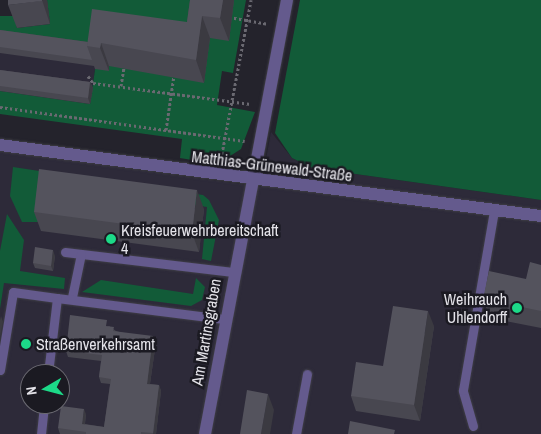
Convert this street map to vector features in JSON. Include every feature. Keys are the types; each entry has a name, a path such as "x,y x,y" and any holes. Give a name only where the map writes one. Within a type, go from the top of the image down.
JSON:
{"street":[{"name":"Am Martinsgraben","path":"205,434 224,319 261,143 287,0"},
{"name":"Matthias-Grünewald-Straße","path":"0,144 253,181 541,216"}],"lane":[{"path":"473,426 463,390 494,211"},
{"path":"65,252 233,272"},
{"path":"72,297 81,254"},
{"path":"0,370 12,292 57,298 72,297 224,319"},
{"path":"49,364 57,298"},
{"path":"296,434 307,374"},
{"path":"41,434 43,414"}],"path":[{"path":"218,176 251,0"},
{"path":"229,17 282,27"},
{"path":"121,86 124,68"},
{"path":"166,130 174,75"},
{"path":"88,76 93,82 268,106"},
{"path":"0,107 261,143"}],"shaded area":[{"path":"0,35 98,49 90,104 0,91"},
{"path":"271,132 292,158 313,168 541,200 541,434 0,434 0,151 261,187"}],"green space":[{"path":"47,0 246,0 233,73 222,71 217,105 255,112 241,149 227,158 198,161 180,158 182,139 0,114 0,91 90,104 98,49 0,35 0,16 15,16 17,28 50,24"},
{"path":"300,0 541,0 541,200 313,168 292,158 275,133"},
{"path":"13,167 46,172 38,222 22,222 10,196"},
{"path":"141,186 203,195 209,200 219,220 211,261 202,259 207,207 140,197"},
{"path":"7,214 24,240 20,271 65,278 64,289 4,283 0,309 0,251"},
{"path":"196,278 205,287 202,300 191,306 82,292 101,280 193,294"}],"building":[{"path":"8,0 42,0 42,1 8,5"},
{"path":"190,0 223,0 220,18 202,16 196,60 101,43 100,48 87,46 92,9 187,22"},
{"path":"0,30 88,42 87,46 92,60 0,47"},
{"path":"0,70 90,82 88,98 0,86"},
{"path":"39,169 197,190 192,233 34,212"},
{"path":"35,247 53,250 51,266 33,263"},
{"path":"530,262 541,265 541,311 483,299 489,271 526,279"},
{"path":"393,306 428,311 414,405 351,396 356,362 383,366"},
{"path":"70,315 107,320 106,326 114,327 113,331 153,336 147,384 159,385 153,433 86,434 86,432 58,428 60,414 70,414 70,407 84,409 82,424 104,427 111,379 99,377 102,355 66,351"},
{"path":"247,390 268,394 261,434 240,434"},
{"path":"350,421 395,430 394,434 348,434"}],"place":[{"name":"Kreisfeuerwehrbereitschaft 4","path":"111,239"},
{"name":"Weihrauch Uhlendorff","path":"517,308"},
{"name":"Straßenverkehrsamt","path":"26,344"}]}
